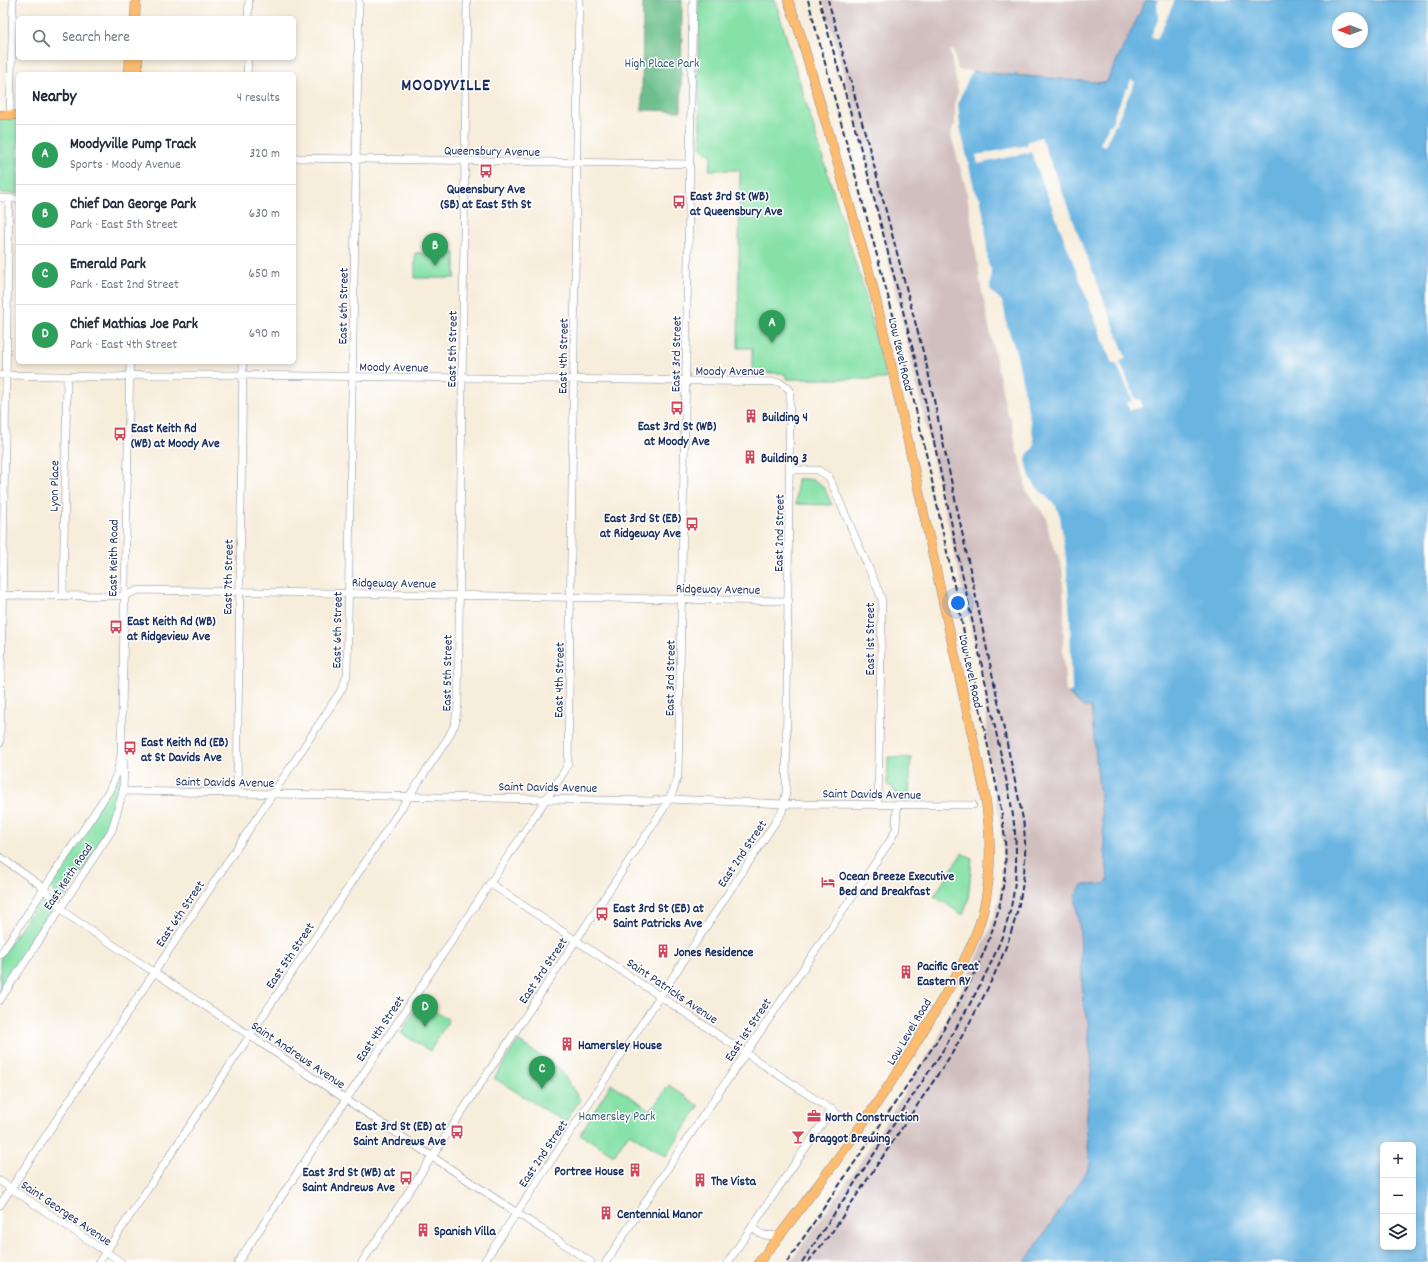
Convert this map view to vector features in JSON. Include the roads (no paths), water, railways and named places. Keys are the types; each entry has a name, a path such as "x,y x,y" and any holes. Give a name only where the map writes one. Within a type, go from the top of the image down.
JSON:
{"main road":[{"path":"136,0 136,16"},
{"name":"Low Level Road","path":"759,1262 833,1166 896,1076 962,967 983,912 991,867 989,821 984,789 894,377 871,279 800,33 788,0"},
{"name":"Low Level Road","path":"794,0 800,33"},
{"path":"129,72 130,60"},
{"path":"138,60 138,72"},
{"path":"0,115 14,115"}],"street":[{"path":"13,0 14,115"},
{"path":"248,16 249,0"},
{"name":"East 6th Street","path":"0,1204 273,794 345,682 348,669 359,0"},
{"name":"East 5th Street","path":"99,1262 448,738 457,717 467,0"},
{"name":"East 4th Street","path":"238,1262 345,1099 491,884 564,772 569,755 579,0"},
{"name":"East 3rd Street","path":"362,1262 577,940 669,799 680,767 693,0"},
{"path":"248,60 248,72"},
{"name":"Queensbury Avenue","path":"296,158 577,164 690,164"},
{"path":"0,198 16,199"},
{"path":"0,743 4,376 9,199"},
{"name":"East Keith Road","path":"0,955 110,791 117,773 121,755 130,364"},
{"name":"East 7th Street","path":"236,793 243,364"},
{"name":"Moody Avenue","path":"4,376 243,376 779,382 787,388"},
{"name":"Lyon Place","path":"63,595 67,377"},
{"name":"East 2nd Street","path":"484,1262 782,812 785,804 791,393 787,388"},
{"name":"East 1st Street","path":"790,470 818,470 829,477 882,601 878,804"},
{"name":"Ridgeway Avenue","path":"1,595 124,596 139,590 789,601"},
{"name":"East Keith Road","path":"0,1000 112,830 123,791 124,763 121,755"},
{"name":"Saint Davids Avenue","path":"123,791 652,801 669,799 785,804 973,806"},
{"name":"East 1st Street","path":"606,1262 890,841 896,829 897,806"},
{"name":"Saint Andrews Avenue","path":"0,857 44,889 68,915 591,1262"},
{"name":"Saint Patricks Avenue","path":"491,884 842,1117"},
{"path":"728,1262 832,1109"},
{"name":"Saint Georges Avenue","path":"0,1181 121,1262"},
{"path":"752,1226 758,1234 762,1236 780,1235"}],"water":[{"path":"1146,0 1428,0 1428,1262 1025,1262 1090,1166 1086,1124 1092,1062 1089,1046 1088,1020 1083,1001 1080,933 1075,896 1082,885 1103,884 1108,881 1091,707 1083,707 1068,693 1065,651 1066,603 1055,516 1051,509 1031,489 1022,460 1029,443 999,304 989,293 974,194 962,151 956,105 968,71 1106,83"}],"railway":[{"path":"787,1262 935,1044 959,1002 981,959 990,937 1002,891 1005,859 1000,803 928,462 899,337 808,0"},
{"path":"802,1262 940,1055 979,987 1004,932 1015,883 1016,867 1014,820 1008,788 921,381 867,171 819,0"},
{"path":"808,1262 832,1232 951,1055 982,999 1008,942 1017,913 1023,883 1025,851 1023,819 927,367 872,158 828,0"}],"place":[{"name":"Queensbury Ave (SB) at East 5th St","path":"486,171"},
{"name":"East 3rd St (WB) at Queensbury Ave","path":"679,202"},
{"name":"Chief Dan George Park","path":"435,266"},
{"name":"Moodyville Pump Track","path":"772,343"},
{"name":"East 3rd St (WB) at Moody Ave","path":"677,408"},
{"name":"Building 4","path":"751,416"},
{"name":"East Keith Rd (WB) at Moody Ave","path":"120,434"},
{"name":"Building 3","path":"750,457"},
{"name":"East 3rd St (EB) at Ridgeway Ave","path":"692,524"},
{"name":"East Keith Rd (WB) at Ridgeview Ave","path":"116,627"},
{"name":"East Keith Rd (EB) at St Davids Ave","path":"130,748"},
{"name":"Ocean Breeze Executive Bed and Breakfast","path":"828,882"},
{"name":"East 3rd St (EB) at Saint Patricks Ave","path":"602,914"},
{"name":"Jones Residence","path":"663,951"},
{"name":"Pacific Great Eastern RY","path":"906,972"},
{"name":"Chief Mathias Joe Park","path":"425,1027"},
{"name":"Hamersley House","path":"567,1044"},
{"name":"Emerald Park","path":"542,1089"},
{"name":"North Construction","path":"814,1116"},
{"name":"East 3rd St (EB) at Saint Andrews Ave","path":"457,1132"},
{"name":"Braggot Brewing","path":"798,1137"},
{"name":"Portree House","path":"635,1170"},
{"name":"East 3rd St (WB) at Saint Andrews Ave","path":"406,1178"},
{"name":"The Vista","path":"700,1180"},
{"name":"Centennial Manor","path":"606,1213"},
{"name":"Spanish Villa","path":"423,1230"}],"district":[{"name":"MOODYVILLE","path":"446,84"}],"park label":[{"name":"High Place Park","path":"662,62"},
{"name":"Hamersley Park","path":"617,1115"}]}
